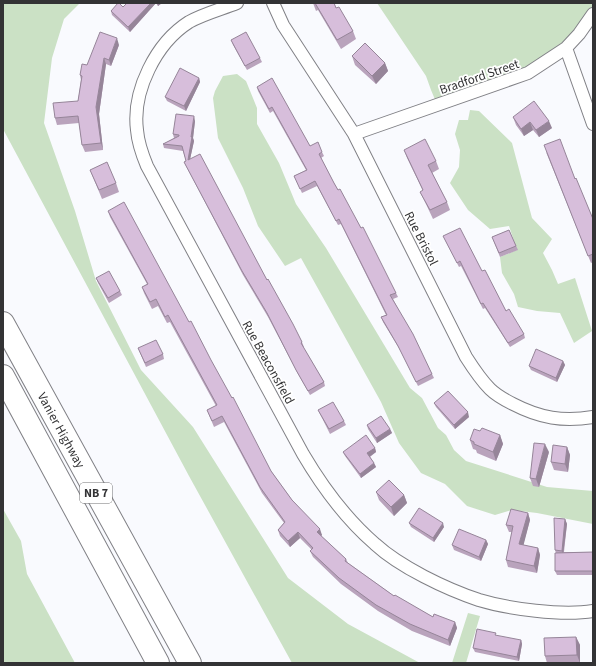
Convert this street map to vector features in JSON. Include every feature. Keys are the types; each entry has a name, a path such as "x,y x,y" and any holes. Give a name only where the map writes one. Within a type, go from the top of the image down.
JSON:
{"highway":[{"name":"Vanier Highway","path":"3,323 190,663"},
{"name":"Vanier Highway","path":"3,376 158,663"}],"street":[{"name":"Rue Beaconsfield","path":"237,3 190,22 176,32 165,44 151,65 141,89 137,107 136,129 140,148 147,166 303,454 320,483 332,499 360,530 376,545 414,570 434,581 479,600 517,608 549,612 593,611"},
{"name":"Rue Bristol","path":"273,3 283,25 354,134 466,357 490,390 529,412 555,419 577,420 593,417"},
{"name":"Bradford Street","path":"354,134 528,73 566,48 593,14"},
{"path":"566,48 593,124"}],"green space":[{"path":"3,3 80,3 64,19 52,58 44,123 75,211 96,281 141,370 193,427 288,578 348,624 420,663 292,663 189,476 3,129"},
{"path":"377,3 593,3 593,14 579,34 528,73 439,109 426,76"},
{"path":"237,74 246,81 257,108 257,124 279,163 296,204 326,248 410,388 422,398 438,428 446,435 454,450 466,461 547,487 593,491 593,524 537,513 512,510 495,515 467,506 445,484 421,473 399,443 381,402 301,258 285,266 258,226 243,188 218,138 213,98 215,91 223,76"},
{"path":"470,110 479,111 512,143 532,218 552,239 543,253 558,284 575,278 592,331 574,343 560,313 537,311 518,307 514,294 502,273 500,257 517,250 509,226 490,229 468,210 450,183 459,167 460,150 455,134 459,120 468,120"},
{"path":"3,509 21,541 27,574 75,663 3,663"},
{"path":"468,613 480,616 466,663 452,663"}],"building":[{"path":"118,3 123,7 127,3 151,3 128,27 111,11"},
{"path":"315,3 334,3 336,8 339,7 353,31 337,40"},
{"path":"100,32 117,38 109,60 104,58 96,107 101,143 82,145 78,116 55,118 53,103 78,101 82,76 80,75 82,64 87,65"},
{"path":"246,32 260,58 245,66 231,40"},
{"path":"365,43 385,63 372,76 352,56"},
{"path":"180,68 199,78 184,106 165,97"},
{"path":"272,78 310,146 318,142 322,152 319,154 338,190 340,189 361,228 363,227 396,293 390,295 413,334 432,374 416,382 398,346 381,317 387,315 339,219 336,221 315,181 300,189 294,176 307,170 272,107 269,109 257,87"},
{"path":"534,101 549,121 536,130 530,122 521,129 513,117"},
{"path":"176,114 194,116 188,160 200,154 267,280 268,279 293,324 302,342 301,343 324,382 308,391 184,162 186,161 182,146 163,144 179,136 173,134"},
{"path":"425,139 436,161 428,165 447,202 430,210 420,192 423,190 404,150"},
{"path":"560,139 575,179 576,178 593,219 593,254 588,256 544,145"},
{"path":"107,162 116,183 99,190 90,170"},
{"path":"124,202 189,322 191,321 232,398 233,397 271,471 292,500 320,529 317,532 346,559 345,561 394,596 395,595 433,617 434,614 455,622 448,640 410,624 376,605 339,578 310,551 313,548 298,532 288,541 278,530 285,522 260,487 222,416 212,421 207,410 217,405 168,315 165,317 156,299 150,302 142,287 148,284 108,211"},
{"path":"460,228 482,271 485,270 506,311 509,309 524,334 508,343 483,303 481,304 460,261 457,263 443,236"},
{"path":"509,230 516,246 499,253 492,237"},
{"path":"109,271 120,291 108,298 96,278"},
{"path":"156,340 163,354 145,363 138,348"},
{"path":"536,349 563,361 556,378 529,366"},
{"path":"448,391 468,412 454,425 434,403"},
{"path":"333,402 344,421 329,429 318,410"},
{"path":"381,416 390,429 376,438 367,425"},
{"path":"482,428 500,435 493,452 474,444 474,442 470,440 474,429 480,431"},
{"path":"366,435 375,448 367,453 374,463 360,474 343,452"},
{"path":"534,443 545,444 536,479 530,478"},
{"path":"553,445 567,447 565,464 551,462"},
{"path":"389,480 404,495 391,507 376,492"},
{"path":"419,508 443,523 433,538 409,523"},
{"path":"511,509 528,513 519,544 538,548 534,566 506,560 513,526 506,525"},
{"path":"554,518 565,519 562,551 555,550"},
{"path":"459,529 486,540 479,557 452,545"},
{"path":"593,552 593,571 555,571 555,553"},
{"path":"477,629 496,633 495,635 521,640 517,657 473,648"},
{"path":"576,637 577,655 545,656 544,638"}]}
